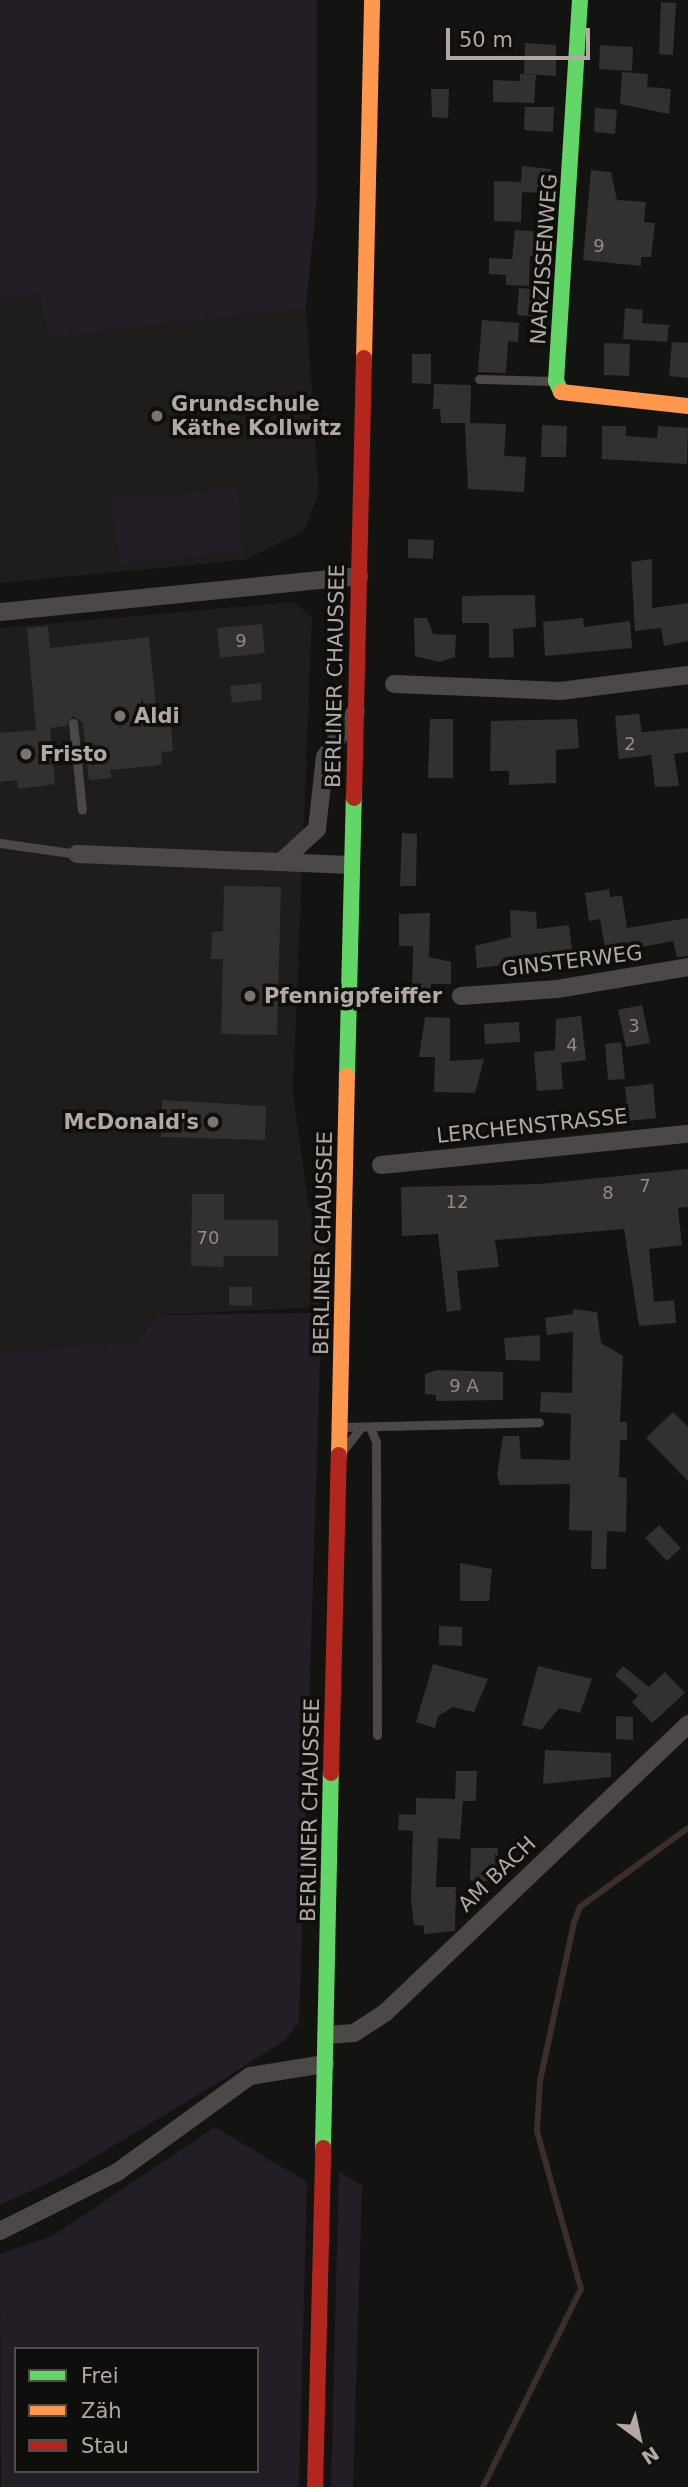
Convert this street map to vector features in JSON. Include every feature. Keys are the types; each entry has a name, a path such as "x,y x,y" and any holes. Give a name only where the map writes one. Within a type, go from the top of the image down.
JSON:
{"main road":[{"name":"BERLINER CHAUSSEE","path":"315,2487 372,0"},
{"name":"NARZISSENWEG","path":"556,381 580,0"},
{"path":"556,381 560,392 579,398 688,406"}],"street":[{"path":"0,612 359,576"},
{"path":"394,684 560,691 688,675"},
{"path":"281,862 317,829 325,757 356,711"},
{"path":"77,854 351,865"},
{"name":"GINSTERWEG","path":"461,996 557,989 688,967"},
{"name":"LERCHENSTRASSE","path":"381,1165 688,1134"},
{"name":"AM BACH","path":"326,2035 354,2033 385,2013 688,1724"},
{"path":"0,2231 116,2173 250,2076 325,2064"}],"lane":[{"path":"479,379 556,381"},
{"path":"73,723 82,810"},
{"path":"0,843 77,854"},
{"path":"340,1427 539,1422"},
{"path":"339,1449 350,1448 366,1427"},
{"path":"366,1427 376,1441 377,1735"}],"shaded area":[{"path":"0,0 317,0 317,198 306,308 48,338 41,295 0,300"},
{"name":"Grundschule Käthe Kollwitz","path":"41,295 49,338 306,308 319,494 303,532 244,560 0,583 0,300"},
{"path":"237,488 243,551 119,564 112,500"},
{"path":"293,602 312,617 293,1092 308,1202 325,1247 321,1307 157,1315 138,1342 0,1352 0,628"},
{"path":"311,1313 321,1329 299,2022 285,2040 219,2082 63,2176 0,2205 0,1352 138,1342 157,1315"},
{"path":"215,2127 307,2182 299,2487 1,2487 0,2254 52,2236"},
{"path":"339,2171 362,2186 353,2487 331,2487"}],"building":[{"path":"661,2 676,3 673,55 659,54"},
{"path":"525,43 556,45 556,76 524,74"},
{"path":"600,45 633,47 632,71 599,69"},
{"path":"622,72 648,74 647,87 671,89 669,114 620,104"},
{"path":"520,74 536,75 534,103 493,102 493,80 520,81"},
{"path":"431,89 449,89 448,118 432,117"},
{"path":"525,107 554,107 553,132 524,130"},
{"path":"595,108 617,110 615,134 594,132"},
{"path":"522,166 551,169 548,193 522,192 521,222 494,221 494,181 521,182"},
{"path":"591,170 611,172 617,200 646,202 644,222 655,223 651,257 641,257 641,266 583,260"},
{"path":"515,230 546,232 544,257 530,256 529,286 506,285 506,275 489,274 489,258 512,259"},
{"path":"519,288 544,290 541,317 517,315"},
{"path":"625,308 643,310 642,323 669,325 667,342 623,339"},
{"path":"482,320 519,323 518,342 508,341 506,373 478,372"},
{"path":"672,342 688,343 688,378 669,376"},
{"path":"604,343 630,344 629,376 604,375"},
{"path":"412,354 431,354 431,384 412,383"},
{"path":"434,384 471,385 470,423 506,424 504,456 526,457 524,492 468,489 465,423 441,423 440,409 433,409"},
{"path":"542,425 567,426 566,457 541,457"},
{"path":"602,426 626,426 626,436 657,438 658,426 688,428 687,464 602,459"},
{"path":"408,539 434,540 433,559 408,558"},
{"path":"652,559 652,608 688,603 688,641 664,646 661,628 635,631 631,562"},
{"path":"535,595 536,627 513,629 514,657 489,658 489,623 462,623 462,596"},
{"path":"414,618 427,618 433,634 456,635 455,657 440,662 415,656"},
{"path":"583,618 584,627 630,621 632,648 545,656 543,622"},
{"path":"262,624 265,653 220,658 217,628"},
{"name":"Aldi","path":"48,626 50,648 149,637 158,728 171,725 173,751 161,752 162,765 110,770 111,778 89,780 83,723 73,716 66,726 50,728 55,784 18,789 17,780 0,782 0,733 36,730 27,628"},
{"path":"261,683 262,700 232,703 230,686"},
{"path":"639,714 642,732 688,728 688,752 674,754 679,786 655,787 651,755 619,759 615,716"},
{"path":"430,719 453,719 453,778 428,778"},
{"path":"577,719 579,748 556,750 556,783 509,785 509,771 490,771 491,721"},
{"path":"402,833 417,834 416,886 400,886"},
{"name":"Pfennigpfeiffer","path":"224,886 281,887 277,1035 221,1034 223,959 211,959 212,932 223,931"},
{"path":"609,889 610,897 622,896 627,928 688,918 688,956 677,957 673,941 606,954 600,919 589,921 585,893"},
{"path":"510,910 536,912 537,929 569,925 573,958 477,968 475,946 511,937"},
{"path":"430,913 429,957 451,962 451,984 431,984 431,1000 412,999 413,946 399,946 399,914"},
{"path":"642,1005 650,1043 626,1047 618,1010"},
{"path":"581,1016 586,1060 561,1063 563,1089 537,1091 534,1052 555,1050 556,1019"},
{"path":"425,1017 450,1018 450,1061 484,1059 475,1093 434,1092 435,1057 419,1057"},
{"path":"519,1022 520,1042 485,1044 484,1024"},
{"path":"621,1042 625,1079 608,1080 605,1044"},
{"path":"653,1084 656,1118 629,1121 625,1087"},
{"name":"McDonald's","path":"162,1100 266,1106 265,1140 161,1137"},
{"path":"688,1169 688,1207 678,1208 682,1245 649,1249 654,1302 674,1300 676,1323 639,1326 624,1229 495,1240 499,1267 457,1271 461,1310 447,1312 438,1234 402,1236 401,1187 540,1184"},
{"path":"192,1194 224,1194 224,1220 278,1220 278,1256 224,1256 223,1267 191,1266"},
{"path":"229,1287 252,1287 252,1306 229,1305"},
{"path":"573,1309 597,1312 601,1343 623,1356 620,1422 627,1422 627,1440 620,1440 619,1477 627,1478 626,1532 607,1531 606,1569 591,1569 592,1531 569,1530 570,1484 500,1485 497,1475 503,1436 519,1436 521,1459 570,1460 571,1414 540,1412 541,1392 572,1393 573,1332 547,1335 545,1318 573,1314"},
{"path":"540,1335 540,1361 506,1360 504,1338"},
{"path":"437,1370 503,1372 503,1400 436,1401 436,1395 425,1394 425,1374"},
{"path":"673,1412 688,1427 688,1481 646,1438"},
{"path":"659,1525 681,1548 667,1561 645,1538"},
{"path":"460,1563 492,1569 489,1601 460,1601"},
{"path":"439,1626 462,1627 462,1646 439,1645"},
{"path":"433,1664 488,1679 474,1712 453,1707 438,1716 435,1728 416,1722"},
{"path":"538,1666 592,1679 580,1713 559,1708 541,1730 522,1725"},
{"path":"623,1666 649,1687 665,1672 685,1693 652,1723 632,1702 638,1696 615,1675"},
{"path":"616,1716 633,1717 633,1740 616,1739"},
{"path":"545,1750 611,1753 611,1777 543,1784"},
{"path":"456,1771 477,1771 476,1801 463,1801 460,1839 438,1838 436,1887 456,1887 455,1931 424,1934 424,1926 414,1925 411,1900 413,1831 398,1830 399,1814 416,1815 416,1798 455,1799"},
{"path":"471,1848 498,1848 498,1881 470,1881"}],"waterway":[{"path":"483,2487 581,2289 537,2131 540,2081 574,1922 580,1907 688,1828"}],"traffic: fast":[{"path":"561,392 556,381 580,0"},
{"path":"347,1076 354,798"},
{"path":"323,2148 331,1773"}],"traffic: slow":[{"path":"364,358 372,0"},
{"path":"561,392 688,406"},
{"path":"339,1455 347,1076"}],"traffic: jam":[{"path":"354,798 364,358"},
{"path":"331,1773 339,1455"},
{"path":"315,2487 323,2148"}],"place":[{"name":"Grundschule Käthe Kollwitz","path":"157,416"},
{"name":"Aldi","path":"120,716"},
{"name":"Fristo","path":"26,754"},
{"name":"Pfennigpfeiffer","path":"250,996"},
{"name":"McDonald's","path":"213,1122"}]}
